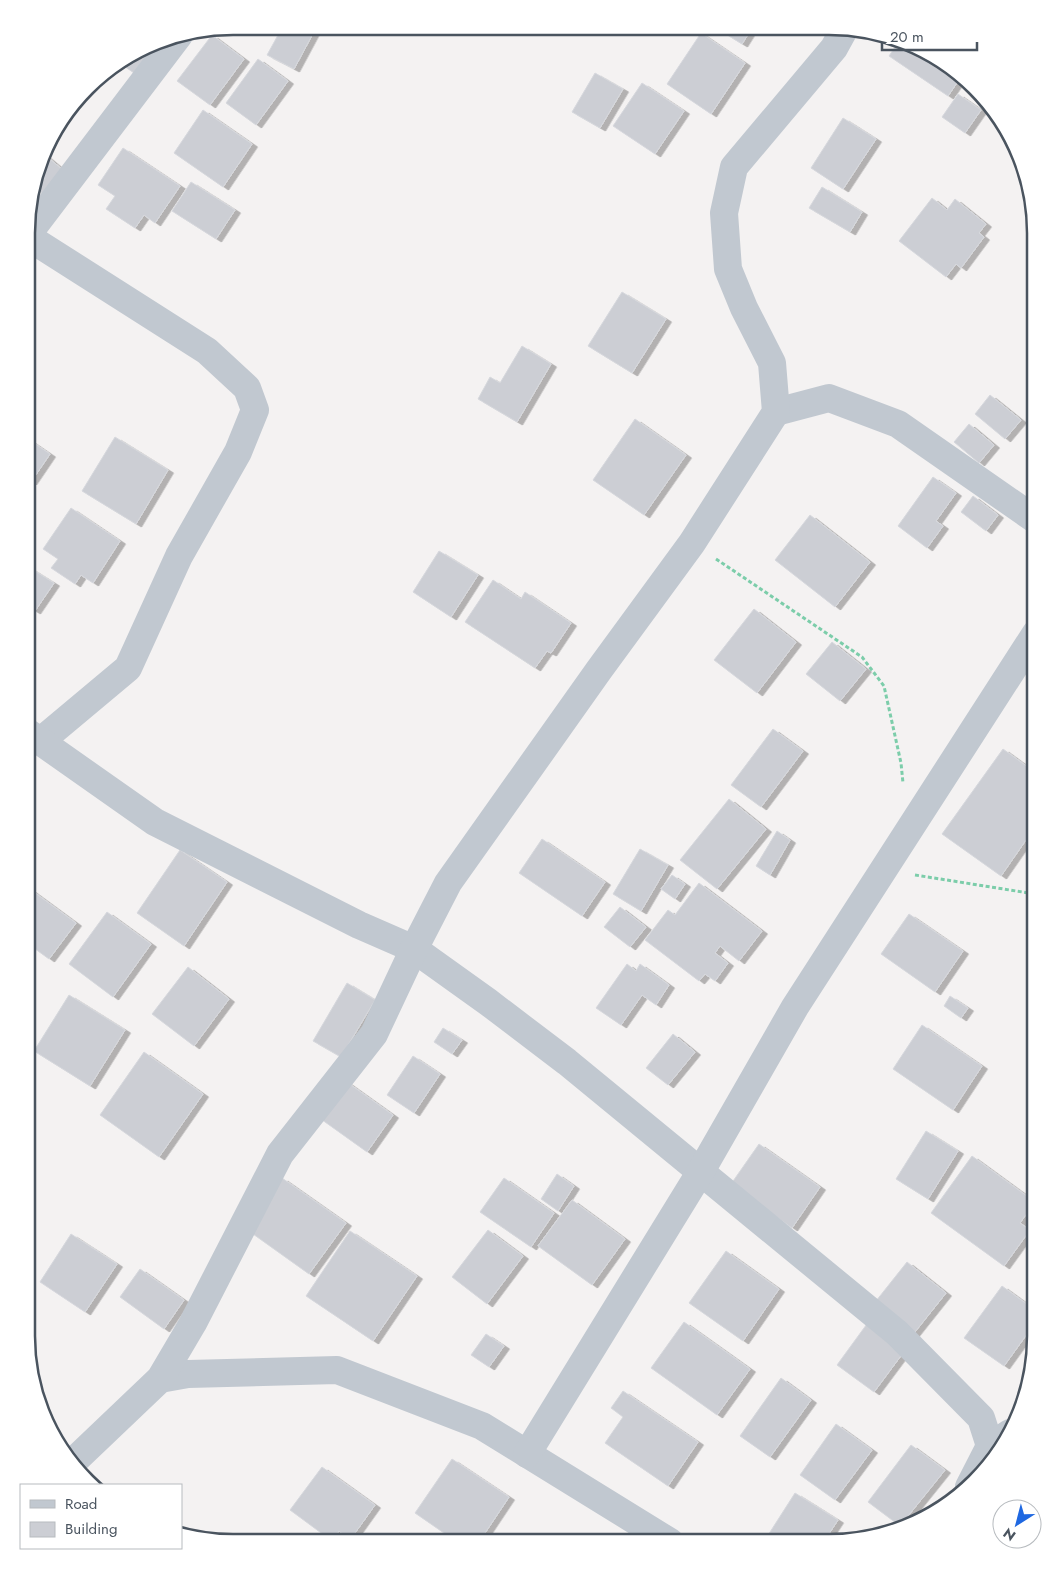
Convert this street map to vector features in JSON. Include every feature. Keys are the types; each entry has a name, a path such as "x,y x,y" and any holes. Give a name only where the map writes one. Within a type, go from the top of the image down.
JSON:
{"street":[{"path":"77,1457 160,1379 193,1323 280,1154 374,1034 448,883 599,670 692,543 776,412 772,363 744,308 728,269 724,213 734,167 834,48 840,35"},
{"path":"35,226 170,46"},
{"path":"35,240 207,351 247,388 255,410 238,452 179,556 128,668 35,736 155,822 359,924 414,949 568,1062 897,1333 999,1437"},
{"path":"776,412 829,398 898,424 1027,514"},
{"path":"527,1454 701,1171 795,1007 1027,647"},
{"path":"160,1379 188,1374 337,1370 482,1426 657,1534"}],"path":[{"path":"692,543 862,657 884,686 901,763 907,834"},
{"path":"884,870 1027,893"}],"building":[{"path":"278,35 312,35 294,69 267,55"},
{"path":"700,35 704,35 745,63 711,114 667,84"},
{"path":"727,35 748,35 742,44"},
{"path":"213,36 244,59 210,105 177,81 211,37"},
{"path":"895,47 905,50 939,68 957,83 948,96 889,56"},
{"path":"154,51 137,75 125,67"},
{"path":"258,59 288,81 256,125 226,103"},
{"path":"595,73 623,89 600,128 572,112"},
{"path":"642,83 684,111 655,154 613,126"},
{"path":"958,94 981,110 965,133 942,117"},
{"path":"203,110 252,144 223,187 174,153"},
{"path":"843,118 876,139 843,189 811,168"},
{"path":"123,148 180,186 155,223 144,215 135,228 106,209 115,196 98,185"},
{"path":"49,159 63,170 43,194 40,192"},
{"path":"191,182 235,210 216,239 172,211"},
{"path":"822,187 862,212 850,232 809,208"},
{"path":"932,198 947,210 955,199 986,224 979,233 984,237 961,268 956,264 946,277 899,241"},
{"path":"622,292 666,319 632,373 588,346"},
{"path":"522,346 551,364 517,422 478,399 490,377 500,383"},
{"path":"990,395 1021,420 1005,439 975,414"},
{"path":"635,419 686,455 644,515 593,480"},
{"path":"969,424 994,445 979,463 954,442"},
{"path":"115,437 168,470 136,524 82,491"},
{"path":"35,444 50,454 35,476"},
{"path":"933,477 956,493 936,521 943,526 927,548 898,526"},
{"path":"973,496 998,515 986,531 961,512"},
{"path":"71,508 120,541 93,583 81,575 75,584 51,568 58,559 43,549"},
{"path":"810,515 870,562 835,607 775,560"},
{"path":"439,551 478,575 451,617 413,592"},
{"path":"35,571 54,583 35,611"},
{"path":"493,580 521,599 525,592 571,623 551,653 547,651 535,668 465,622"},
{"path":"754,609 796,642 757,693 714,660"},
{"path":"832,642 866,669 840,701 806,674"},
{"path":"773,729 803,751 761,807 731,785"},
{"path":"1003,749 1027,766 1027,839 1001,876 942,834"},
{"path":"729,799 766,829 717,889 680,860"},
{"path":"777,831 790,840 770,875 756,866"},
{"path":"542,839 605,882 582,916 519,873"},
{"path":"640,849 668,865 641,911 613,894"},
{"path":"180,850 227,882 184,946 137,913"},
{"path":"672,875 685,884 675,899 661,889"},
{"path":"699,883 762,931 739,961 720,946 715,953 728,963 715,981 705,974 699,981 645,940 668,910 675,915"},
{"path":"35,893 76,923 49,959 35,949"},
{"path":"620,907 646,927 630,947 604,927"},
{"path":"107,912 151,944 113,997 69,964"},
{"path":"909,914 963,951 935,992 881,954"},
{"path":"627,964 636,971 640,964 669,985 656,1005 642,995 621,1025 596,1008"},
{"path":"188,967 229,999 194,1046 152,1014"},
{"path":"347,983 375,1000 341,1057 313,1041"},
{"path":"69,995 125,1030 90,1086 35,1052"},
{"path":"950,996 968,1008 961,1018 944,1006"},
{"path":"922,1025 982,1066 953,1110 893,1069"},
{"path":"443,1028 462,1040 452,1054 434,1042"},
{"path":"673,1034 695,1052 668,1085 646,1068"},
{"path":"144,1052 203,1094 159,1157 100,1115"},
{"path":"413,1056 440,1074 414,1113 387,1095"},
{"path":"337,1075 393,1115 367,1152 311,1112"},
{"path":"926,1131 958,1151 928,1199 896,1179"},
{"path":"759,1144 820,1187 792,1228 731,1184"},
{"path":"972,1156 1027,1196 1027,1213 1020,1223 1027,1228 1027,1234 1004,1266 931,1213"},
{"path":"557,1174 574,1186 558,1211 541,1199"},
{"path":"282,1178 346,1223 309,1274 246,1229"},
{"path":"504,1178 554,1213 531,1247 480,1212"},
{"path":"572,1200 625,1239 592,1285 538,1246"},
{"path":"488,1230 523,1256 487,1304 452,1277"},
{"path":"350,1231 417,1276 373,1341 306,1296"},
{"path":"71,1234 117,1264 85,1312 40,1282"},
{"path":"726,1251 779,1289 743,1341 689,1303"},
{"path":"907,1262 946,1293 911,1337 872,1306"},
{"path":"140,1269 184,1300 164,1329 120,1297"},
{"path":"1002,1286 1027,1304 1027,1334 1004,1366 964,1338"},
{"path":"872,1317 909,1345 874,1392 837,1365"},
{"path":"684,1322 750,1369 717,1415 651,1368"},
{"path":"486,1334 504,1346 489,1367 471,1355"},
{"path":"781,1378 811,1400 770,1457 740,1436"},
{"path":"623,1391 698,1442 668,1486 605,1443 623,1417 611,1408"},
{"path":"836,1424 872,1450 835,1500 800,1475"},
{"path":"911,1445 945,1470 905,1519 895,1522 868,1502"},
{"path":"452,1459 509,1497 484,1534 445,1534 415,1513"},
{"path":"322,1467 375,1505 354,1534 343,1534 339,1531 337,1534 323,1534 290,1510"},
{"path":"795,1493 838,1520 829,1534 769,1534"}]}
